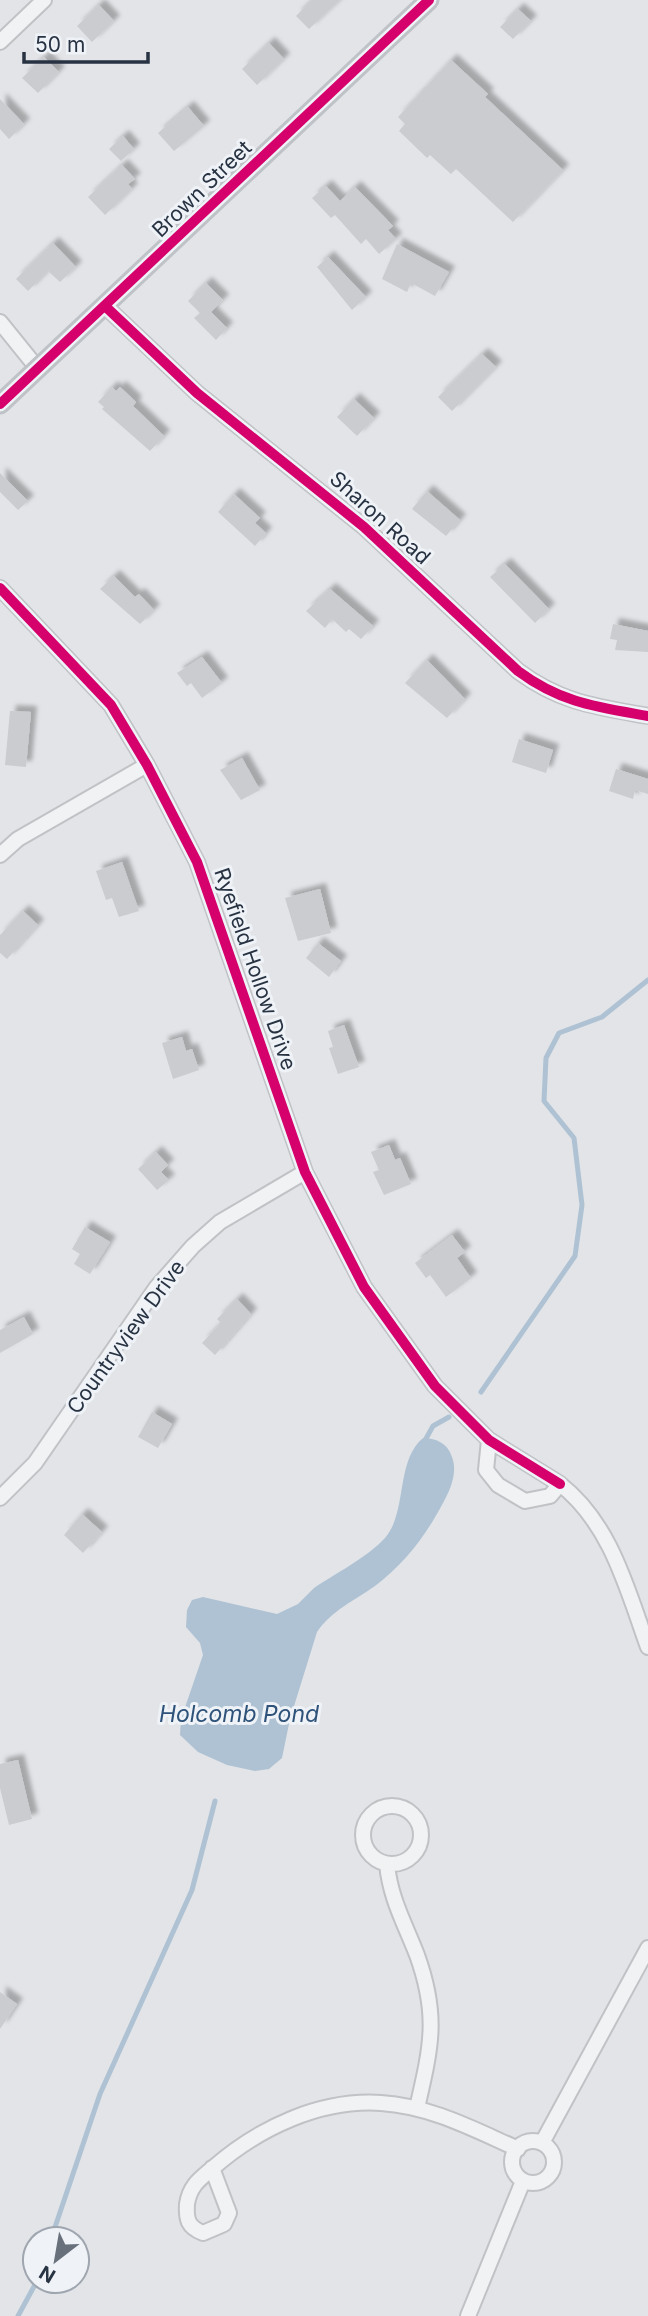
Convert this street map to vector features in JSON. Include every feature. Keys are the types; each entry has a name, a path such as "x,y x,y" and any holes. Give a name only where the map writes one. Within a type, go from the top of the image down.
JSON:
{"street":[{"path":"0,41 44,0"},
{"name":"Brown Street","path":"0,404 429,0"},
{"name":"Sharon Road","path":"106,307 197,393 364,527 518,671 540,688 587,706 648,716"},
{"path":"0,322 38,369"},
{"name":"Ryefield Hollow Drive","path":"0,588 111,705 147,765 197,862 305,1172 364,1287 435,1386 489,1440 581,1500 613,1552 648,1647"},
{"path":"0,855 18,839 147,765"},
{"name":"Countryview Drive","path":"0,1498 35,1463 156,1288 193,1246 220,1223 305,1172"},
{"path":"489,1440 486,1470 498,1485 525,1501 550,1496 560,1485"},
{"path":"387,1864 405,1862 413,1856 422,1840 418,1821 405,1808 395,1806 376,1811 364,1826 363,1836 370,1854 387,1864 394,1901 417,1956 430,2001 432,2041 417,2108"},
{"path":"542,2143 648,1948"},
{"path":"212,2168 260,2132 323,2109 379,2103 443,2115 517,2149"},
{"path":"517,2149 529,2142 542,2143 554,2159 551,2173 541,2181 523,2181"},
{"path":"517,2149 514,2168 523,2181"},
{"path":"468,2316 523,2181"}],"water":[{"name":"Holcomb Pond","path":"423,1438 441,1443 450,1452 454,1469 448,1493 429,1527 405,1559 375,1586 336,1612 317,1632 290,1719 282,1758 269,1769 255,1771 227,1765 198,1752 180,1735 181,1719 203,1655 200,1643 186,1627 187,1610 192,1600 203,1597 277,1614 298,1604 314,1588 361,1558 385,1538 397,1514 408,1460"}],"building":[{"path":"312,0 340,0 309,29 296,16"},
{"path":"99,5 114,21 92,42 77,26"},
{"path":"518,9 531,21 513,39 500,27"},
{"path":"269,43 284,59 257,85 242,69"},
{"path":"44,57 59,72 38,93 22,78"},
{"path":"451,60 488,94 485,97 563,170 513,222 456,169 451,174 430,155 427,158 399,131 405,124 398,117"},
{"path":"0,99 24,124 9,139 0,129"},
{"path":"188,107 204,126 174,151 158,133"},
{"path":"123,136 134,149 121,161 109,149"},
{"path":"122,165 135,179 128,184 132,189 105,215 88,197"},
{"path":"326,186 340,201 355,187 393,226 388,230 396,239 379,254 366,239 361,244 335,215 331,218 312,198"},
{"path":"53,243 76,267 60,282 48,271 28,291 16,279"},
{"path":"397,244 449,272 435,296 411,283 407,292 382,279"},
{"path":"328,257 366,297 352,310 317,267"},
{"path":"206,283 223,300 211,312 227,328 216,340 194,318 200,313 188,301"},
{"path":"482,354 496,367 452,411 438,397"},
{"path":"112,387 116,391 120,387 136,402 133,406 164,436 150,451 102,409 104,407 98,402"},
{"path":"354,399 374,418 357,436 337,417"},
{"path":"0,473 28,501 18,510 0,492"},
{"path":"427,491 460,520 446,536 412,509"},
{"path":"234,494 260,518 255,523 266,533 255,546 218,512"},
{"path":"505,564 549,609 535,623 490,577"},
{"path":"114,576 135,597 139,594 154,610 140,624 100,589"},
{"path":"330,589 373,626 361,639 349,629 346,632 332,619 325,628 306,611"},
{"path":"613,624 648,631 648,652 615,650 617,640 610,639"},
{"path":"202,657 222,683 202,698 191,683 187,686 177,673"},
{"path":"427,660 465,699 447,718 405,683"},
{"path":"10,711 31,712 26,767 5,765"},
{"path":"519,739 553,750 546,773 512,762"},
{"path":"242,758 260,790 241,800 220,770"},
{"path":"616,769 648,779 648,794 635,790 633,799 609,791"},
{"path":"122,862 139,911 119,917 112,898 106,900 96,871"},
{"path":"320,889 331,933 298,941 285,898"},
{"path":"23,911 38,925 7,959 0,953 0,935"},
{"path":"318,943 341,961 329,977 306,958"},
{"path":"344,1025 359,1067 338,1074 329,1048 333,1047 328,1031"},
{"path":"182,1037 186,1051 192,1049 199,1070 173,1079 162,1043"},
{"path":"389,1145 395,1160 400,1158 411,1184 384,1195 373,1172 379,1170 371,1152"},
{"path":"156,1152 168,1165 161,1172 169,1180 157,1190 138,1169"},
{"path":"85,1227 110,1242 90,1274 74,1264 80,1254 72,1249"},
{"path":"452,1235 465,1252 457,1258 471,1278 446,1297 430,1275 426,1278 415,1263"},
{"path":"237,1299 251,1314 215,1355 202,1343 218,1326 220,1322 217,1319"},
{"path":"24,1317 33,1334 0,1353 0,1330"},
{"path":"152,1412 172,1424 158,1448 138,1437"},
{"path":"82,1514 102,1532 83,1553 64,1535"},
{"path":"18,1760 32,1819 9,1825 0,1788 0,1764"},
{"path":"0,1992 17,2004 0,2029"}],"waterway":[{"path":"481,1392 575,1256 582,1205 574,1138 544,1101 546,1058 559,1033 602,1017 648,980"},
{"path":"423,1444 433,1426 449,1417"},
{"path":"56,2225 100,2094 192,1890 215,1801"},
{"path":"18,2316 29,2295"}],"cycle path":[{"path":"0,404 429,0"},
{"path":"106,307 197,393 364,527 518,671 565,697 648,716"},
{"path":"0,588 111,705 147,765 197,862 305,1172 364,1287 435,1386 489,1440 560,1484"}]}
